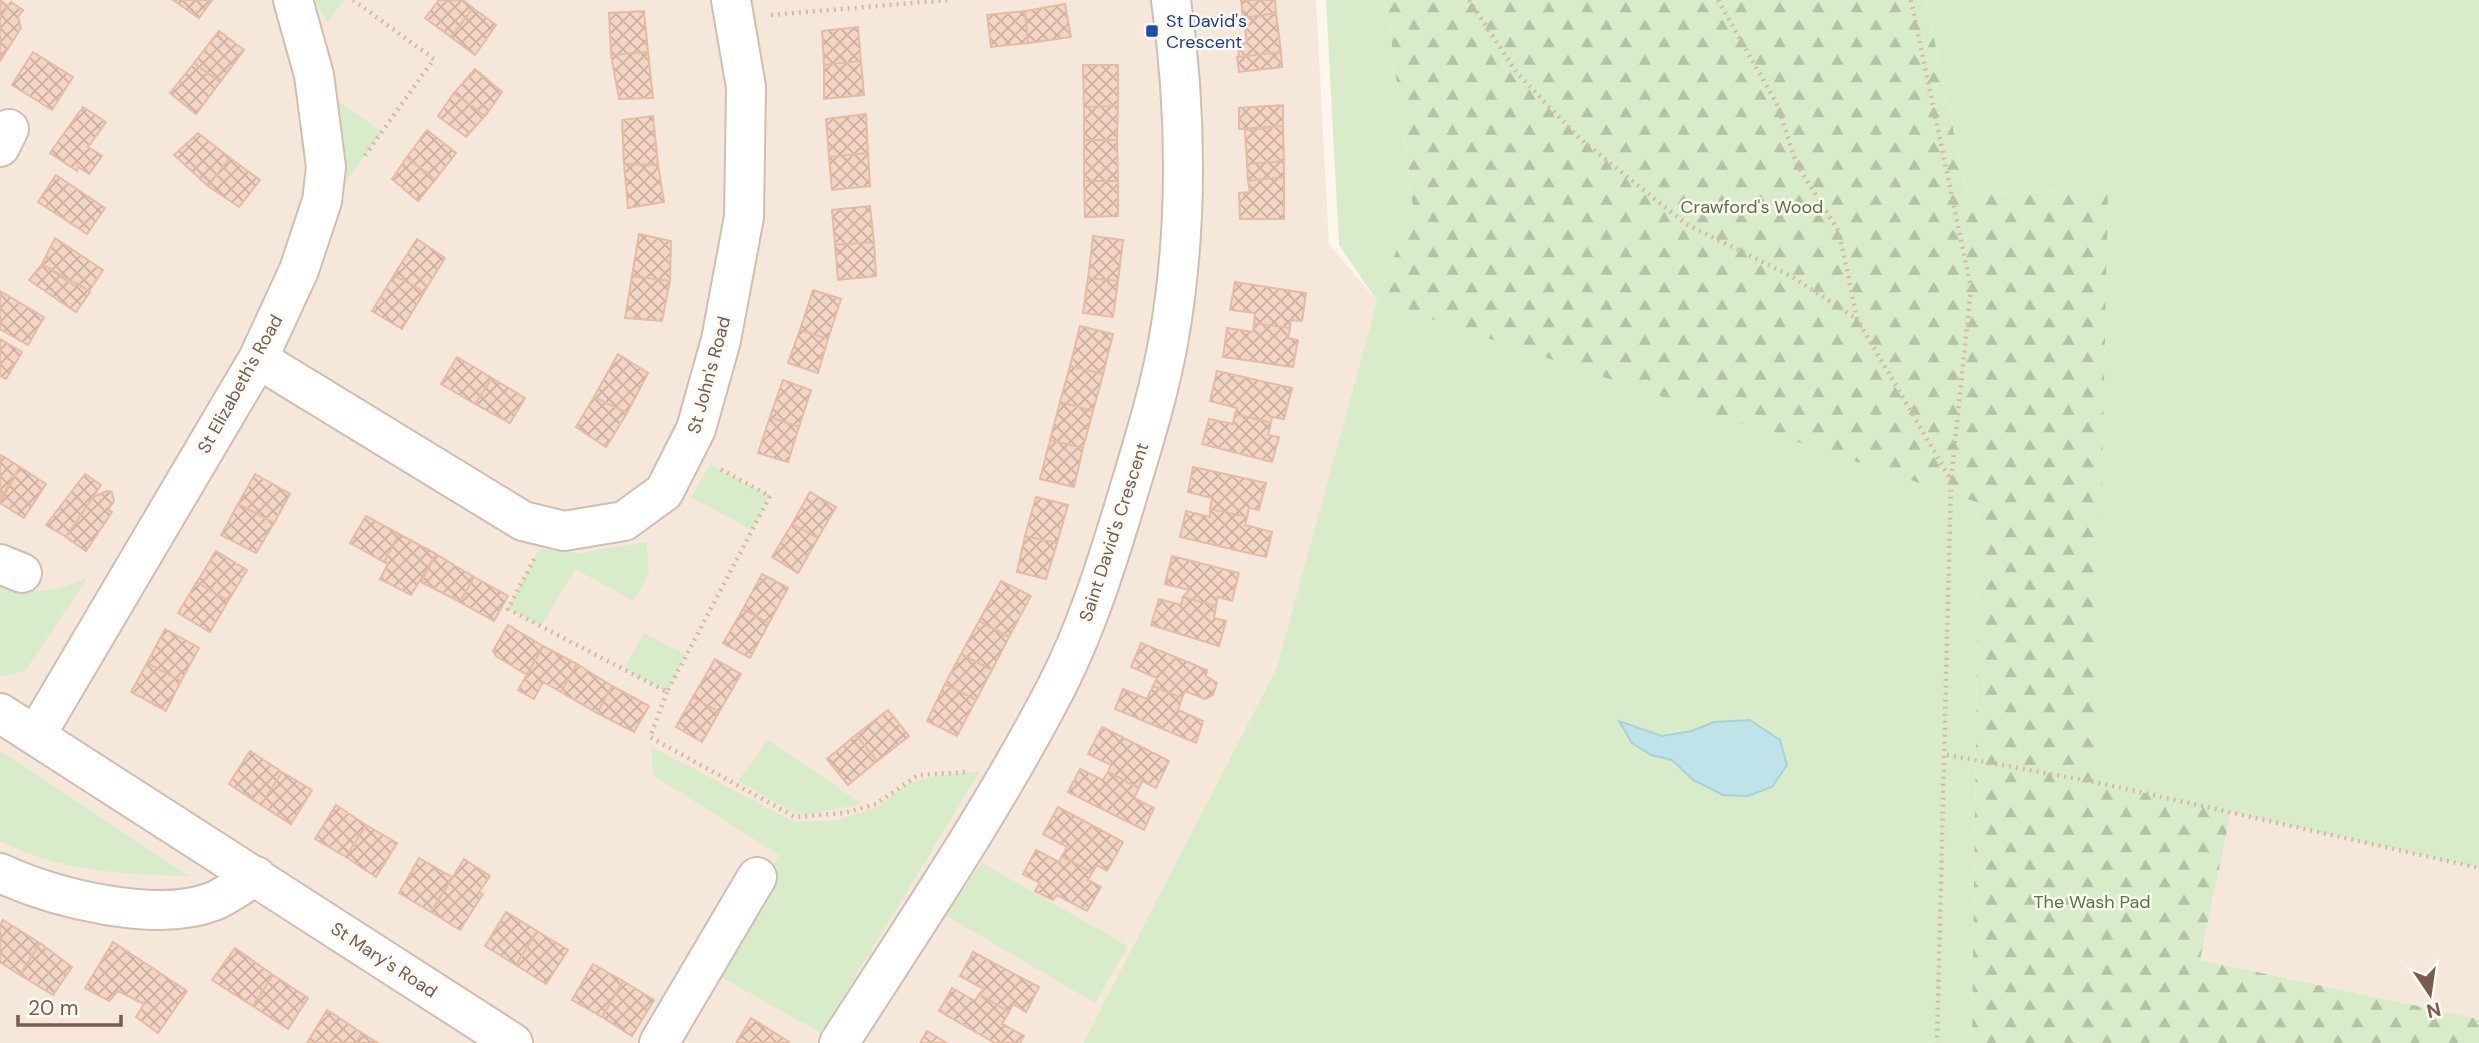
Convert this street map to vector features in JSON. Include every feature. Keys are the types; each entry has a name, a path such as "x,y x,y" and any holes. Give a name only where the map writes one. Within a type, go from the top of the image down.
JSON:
{"street":[{"name":"St Elizabeth's Road","path":"36,735 258,359 299,270 323,201 326,167 314,75 293,0"},
{"name":"Saint David's Crescent","path":"839,1043 1011,769 1057,686 1096,601 1138,462 1168,344 1180,236 1182,144 1171,0"},
{"name":"St John's Road","path":"258,359 523,521 565,531 624,521 664,492 696,429 721,340 744,217 746,87 733,9"},
{"name":"St Mary's Road","path":"0,713 513,1043"},
{"path":"0,873 33,889 89,902 142,908 188,908 214,901 256,876"},
{"path":"659,1043 757,877"}],"path":[{"path":"323,201 342,187 435,59 353,0"},
{"path":"733,9 948,0"},
{"path":"1469,0 1517,73 1579,138 1686,224 1791,276 1857,319"},
{"path":"1718,0 1778,106 1796,163 1839,232 1857,319 1951,480"},
{"path":"1911,0 1971,288 1951,480 1947,755 1937,1043"},
{"path":"685,452 770,496 667,692 650,737 795,817 844,813 876,804 918,775 1011,769"},
{"path":"550,528 508,609 667,692"},
{"path":"1947,755 2095,782 2479,868"}],"shaded area":[{"path":"0,0 1316,0 1329,244 1377,301 1276,669 1083,1043 0,1043"},
{"path":"2231,812 2479,868 2479,1019 2200,960"}],"green space":[{"path":"315,0 344,0 327,23"},
{"path":"1326,0 1386,0 1413,207 1377,301 1339,245"},
{"name":"Crawford's Wood","path":"1386,0 1926,0 1967,195 2108,189 2096,782 2231,812 2200,960 2479,1019 2479,1043 1972,1043 1979,503 1377,301 1413,207"},
{"path":"1926,0 2479,0 2479,868 2095,782 2108,189 1967,195"},
{"path":"328,94 382,132 342,187"},
{"path":"1377,301 1979,502 1972,1043 1083,1043 1276,669"},
{"path":"710,464 770,496 752,530 691,497"},
{"path":"646,542 649,573 634,601 575,569 541,626 508,609 539,549 579,553"},
{"path":"0,577 24,588 44,590 65,586 88,577 25,671 0,677"},
{"path":"644,633 686,655 667,692 624,669"},
{"path":"768,740 862,804 805,815 794,813 738,781"},
{"path":"651,746 794,822 837,820 877,808 908,783 936,776 980,771 821,1033 708,970 779,855 653,775"},
{"path":"0,750 189,876 117,872 68,865 44,859 0,841"},
{"path":"982,863 1128,946 1095,1003 945,915"}],"water":[{"path":"1750,720 1780,740 1787,765 1772,787 1748,796 1723,795 1693,780 1672,760 1651,755 1632,743 1619,721 1662,736 1692,731 1714,722"}],"building":[{"path":"0,0 8,6 0,17"},
{"path":"173,0 212,0 199,18"},
{"path":"439,0 463,0 473,8 451,37 425,18"},
{"path":"1241,0 1275,0 1276,13 1243,18"},
{"path":"11,2 23,10 18,17 21,28 0,61 0,18"},
{"path":"1065,4 1071,37 1028,43 1025,11"},
{"path":"473,8 496,25 475,55 451,37"},
{"path":"644,11 648,52 611,55 609,13"},
{"path":"1025,11 1028,43 991,47 987,15"},
{"path":"1276,13 1281,52 1239,57 1238,45 1247,42 1243,18"},
{"path":"858,27 861,61 824,65 822,31"},
{"path":"219,31 244,50 220,82 194,63"},
{"path":"33,52 73,77 52,110 12,85"},
{"path":"648,52 653,98 619,99 611,55"},
{"path":"1281,52 1282,67 1239,72 1237,57"},
{"path":"861,61 864,95 824,99 824,65"},
{"path":"194,63 220,82 196,114 170,93"},
{"path":"1083,65 1118,65 1118,106 1084,107"},
{"path":"475,69 502,92 485,116 454,93"},
{"path":"454,93 485,116 466,137 438,116"},
{"path":"1283,105 1283,126 1239,129 1239,108"},
{"path":"1118,106 1117,140 1084,140 1084,107"},
{"path":"83,107 106,122 88,147 102,156 89,174 78,167 77,171 50,153"},
{"path":"866,114 868,153 829,157 826,119"},
{"path":"653,116 658,165 624,164 622,120"},
{"path":"1283,126 1284,161 1247,164 1245,130"},
{"path":"427,130 456,153 435,180 407,157"},
{"path":"198,133 230,158 208,186 174,155"},
{"path":"1084,140 1117,140 1118,181 1084,181"},
{"path":"868,153 870,186 832,190 829,157"},
{"path":"407,157 435,180 418,201 392,179"},
{"path":"230,158 260,180 239,207 208,186"},
{"path":"1284,161 1284,177 1248,181 1247,164"},
{"path":"624,164 658,165 664,202 628,208"},
{"path":"56,175 105,208 87,234 38,202"},
{"path":"1284,177 1284,219 1240,219 1239,193 1250,192 1248,181"},
{"path":"1084,181 1118,181 1118,216 1085,217"},
{"path":"870,206 874,242 835,245 832,210"},
{"path":"639,234 671,241 670,281 632,276"},
{"path":"1093,236 1123,240 1118,281 1088,278"},
{"path":"55,238 103,270 89,291 42,264"},
{"path":"417,239 445,258 424,292 394,275"},
{"path":"874,242 876,276 838,280 835,245"},
{"path":"42,264 75,286 77,283 90,292 76,312 29,280"},
{"path":"394,275 424,292 402,329 372,311"},
{"path":"632,276 670,281 662,321 625,318"},
{"path":"1088,278 1118,281 1113,317 1083,313"},
{"path":"1235,282 1306,293 1302,321 1291,320 1290,328 1254,323 1255,313 1230,310"},
{"path":"813,290 841,299 828,339 800,330"},
{"path":"0,291 44,317 28,345 0,329"},
{"path":"1254,323 1290,328 1288,338 1298,340 1293,367 1223,357 1227,328 1253,332"},
{"path":"1080,326 1113,334 1103,374 1070,366"},
{"path":"800,330 828,339 818,373 788,363"},
{"path":"0,339 22,352 6,379 0,376"},
{"path":"618,354 648,373 627,413 594,397"},
{"path":"457,357 492,378 475,404 441,384"},
{"path":"1070,366 1103,374 1093,411 1060,402"},
{"path":"1217,371 1292,388 1284,419 1272,417 1271,423 1235,414 1237,408 1210,401"},
{"path":"492,378 525,398 510,423 475,404"},
{"path":"783,380 811,390 799,427 770,417"},
{"path":"594,397 627,413 606,447 576,427"},
{"path":"1060,402 1093,411 1083,448 1050,440"},
{"path":"1235,414 1271,423 1268,435 1279,437 1272,462 1202,444 1209,419 1233,424"},
{"path":"770,417 799,427 788,462 758,453"},
{"path":"1050,440 1083,448 1074,487 1040,479"},
{"path":"1,455 20,467 0,499 0,457"},
{"path":"20,467 46,484 24,518 0,503"},
{"path":"1193,467 1266,483 1259,510 1249,508 1247,517 1210,509 1212,498 1188,492"},
{"path":"85,474 101,485 66,537 46,525"},
{"path":"255,474 290,494 274,523 238,504"},
{"path":"107,491 112,492 114,501 108,510 112,512 86,551 66,537 93,497"},
{"path":"810,492 836,507 818,538 792,524"},
{"path":"1036,497 1068,505 1057,543 1025,536"},
{"path":"238,504 274,523 256,553 221,535"},
{"path":"1210,509 1247,517 1245,525 1272,532 1266,557 1180,537 1186,511 1210,517"},
{"path":"366,516 399,534 384,562 350,543"},
{"path":"792,524 818,538 798,573 772,557"},
{"path":"399,534 436,554 411,595 380,579 388,564 384,562"},
{"path":"1025,536 1057,543 1046,579 1017,572"},
{"path":"216,551 247,570 228,601 197,582"},
{"path":"436,554 474,577 460,602 421,582"},
{"path":"1172,556 1239,573 1232,601 1218,597 1216,606 1183,597 1189,590 1165,584"},
{"path":"762,574 788,588 769,623 743,609"},
{"path":"474,577 508,596 494,621 460,602"},
{"path":"1001,581 1031,596 1009,637 979,621"},
{"path":"197,582 228,601 210,632 178,613"},
{"path":"1183,597 1216,606 1214,618 1226,621 1219,646 1151,625 1159,599 1181,605"},
{"path":"743,609 769,623 750,658 723,643"},
{"path":"979,621 1009,637 992,670 961,654"},
{"path":"508,625 543,646 527,675 496,656 493,651"},
{"path":"165,629 199,648 181,681 147,663"},
{"path":"1141,643 1207,670 1206,676 1217,683 1213,695 1205,699 1185,691 1182,698 1153,686 1157,678 1131,667"},
{"path":"543,646 577,664 561,692 543,682 534,699 518,690"},
{"path":"961,654 992,670 976,700 945,684"},
{"path":"715,659 741,674 719,712 693,697"},
{"path":"147,663 181,681 166,711 131,692"},
{"path":"577,664 612,686 597,713 561,692"},
{"path":"945,684 976,700 957,736 927,721"},
{"path":"612,686 649,706 634,732 597,713"},
{"path":"1153,686 1182,698 1178,710 1203,721 1196,743 1115,709 1123,689 1147,699"},
{"path":"693,697 719,712 702,742 676,727"},
{"path":"888,710 909,736 877,761 856,735"},
{"path":"1102,727 1169,761 1156,788 1142,781 1139,788 1108,772 1111,765 1088,754"},
{"path":"856,735 877,761 848,785 827,759"},
{"path":"250,751 282,772 261,805 229,784"},
{"path":"1080,769 1103,780 1108,772 1139,788 1134,798 1154,808 1144,830 1068,792"},
{"path":"282,772 312,790 291,824 261,805"},
{"path":"336,805 366,825 346,857 315,839"},
{"path":"1058,807 1123,842 1107,871 1097,865 1092,873 1062,856 1067,847 1043,834"},
{"path":"366,825 397,843 376,877 346,857"},
{"path":"1036,850 1059,862 1062,856 1092,873 1088,880 1101,887 1087,911 1057,895 1053,900 1035,891 1040,883 1023,874"},
{"path":"419,858 452,877 431,912 399,893"},
{"path":"464,859 490,876 479,892 483,894 460,930 431,912"},
{"path":"506,912 537,931 516,965 485,946"},
{"path":"3,920 40,943 20,975 0,962 0,925"},
{"path":"537,931 568,950 546,984 516,965"},
{"path":"113,942 187,991 158,1033 136,1017 144,1004 118,991 109,1001 85,988"},
{"path":"40,943 72,967 53,995 20,975"},
{"path":"235,948 273,975 253,1006 212,980"},
{"path":"973,952 1039,987 1026,1012 1013,1004 1009,1012 979,994 984,989 960,976"},
{"path":"593,964 623,981 602,1017 572,1000"},
{"path":"273,975 308,998 288,1029 253,1006"},
{"path":"623,981 654,1000 632,1036 602,1017"},
{"path":"952,988 975,1001 979,994 1009,1012 1002,1024 1024,1036 1020,1043 995,1043 939,1011"},
{"path":"327,1010 362,1033 356,1043 307,1043"},
{"path":"751,1018 789,1042 736,1043"},
{"path":"927,1031 947,1043 920,1043"},
{"path":"362,1033 378,1043 356,1043"}],"place":[{"name":"St David's Crescent","path":"1152,31"}],"park label":[{"name":"The Wash Pad","path":"2092,902"}]}
